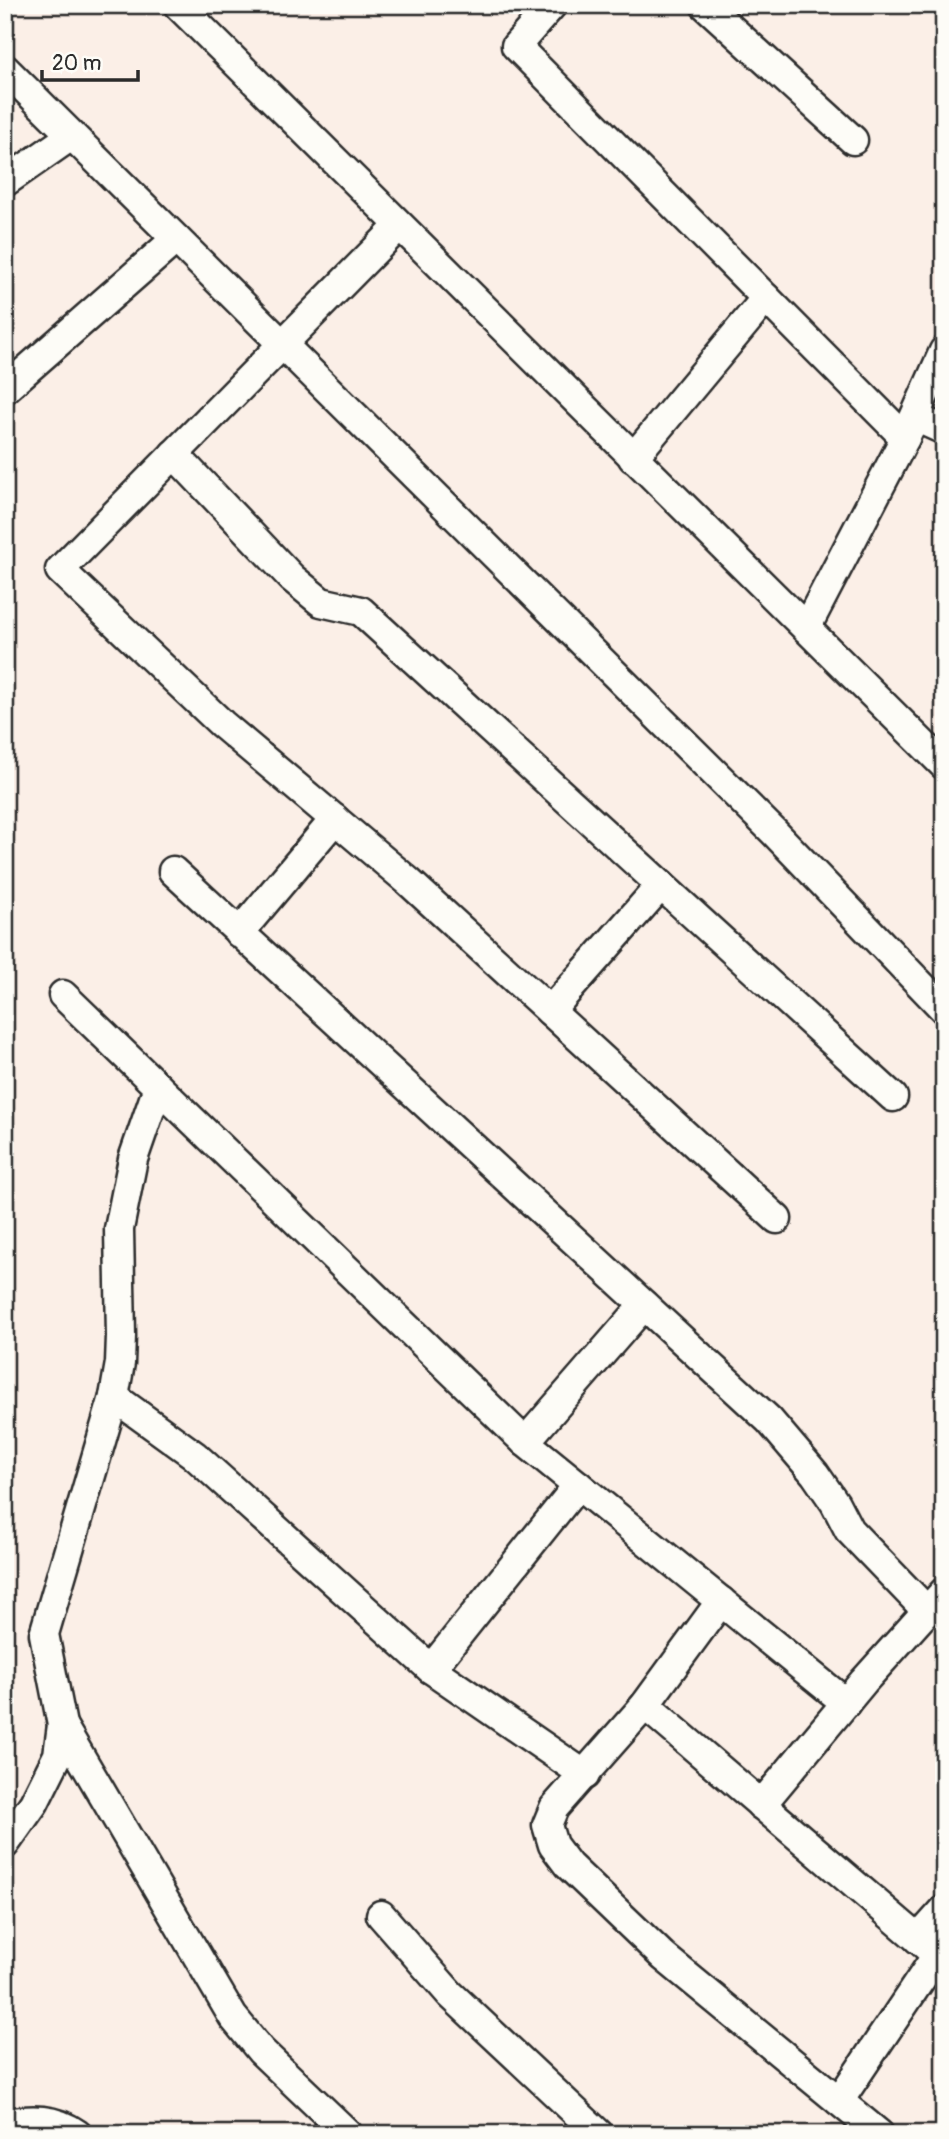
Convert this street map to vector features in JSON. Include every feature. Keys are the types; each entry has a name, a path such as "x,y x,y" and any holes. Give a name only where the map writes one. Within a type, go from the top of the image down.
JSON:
{"street":[{"path":"178,5 944,765"},
{"path":"552,5 516,46 766,298 910,428 944,430"},
{"path":"705,5 853,140"},
{"path":"5,69 774,832 944,1009"},
{"path":"5,182 71,136"},
{"path":"399,226 60,570 222,724 408,881 777,1219"},
{"path":"5,389 176,239"},
{"path":"633,458 766,298"},
{"path":"806,628 910,428 944,351"},
{"path":"174,454 292,578 321,602 361,611 893,1097"},
{"path":"239,933 335,819"},
{"path":"173,871 769,1420 815,1474 849,1530 936,1602 846,1703 761,1805"},
{"path":"550,1011 661,885"},
{"path":"63,995 525,1441 846,1703"},
{"path":"5,1844 34,1803 58,1755 62,1725 44,1634 114,1397 121,1336 118,1229 133,1159 158,1087"},
{"path":"525,1441 644,1305"},
{"path":"114,1397 194,1455 431,1669 585,1775"},
{"path":"431,1669 578,1485"},
{"path":"721,1601 645,1705 554,1808 547,1825 553,1845 568,1866 664,1957 879,2134"},
{"path":"645,1705 933,1952"},
{"path":"62,1725 233,2017 261,2050 348,2134"},
{"path":"839,2101 933,1952 944,1910"},
{"path":"381,1915 450,1994 599,2134"},
{"path":"5,2123 33,2119 65,2126 77,2134"}]}
